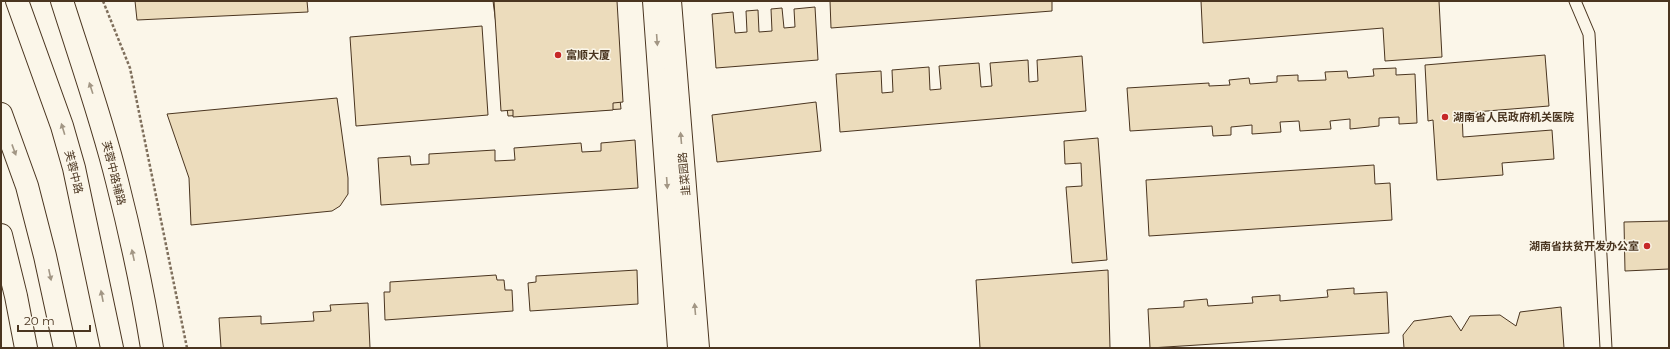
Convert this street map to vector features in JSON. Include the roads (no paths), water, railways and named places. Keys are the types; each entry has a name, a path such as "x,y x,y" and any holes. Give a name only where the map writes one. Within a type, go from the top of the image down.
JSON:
{"street":[{"name":"芙蓉中路","path":"17,1 62,126 74,168 112,348"},
{"name":"芙蓉中路辅路","path":"62,1 93,96 117,181 147,317 152,348"},
{"name":"韭菜园路","path":"654,1 679,348"},
{"name":"韭菜园路","path":"670,1 698,348"},
{"path":"1,114 27,186 45,256 65,348"},
{"path":"1,235 16,296 26,348"}],"lane":[{"path":"1575,1 1589,34 1606,348"}],"place":[{"name":"富顺大厦","path":"558,55"},
{"name":"湖南省人民政府机关医院","path":"1445,117"},
{"name":"湖南省扶贫开发办公室","path":"1647,246"}]}
